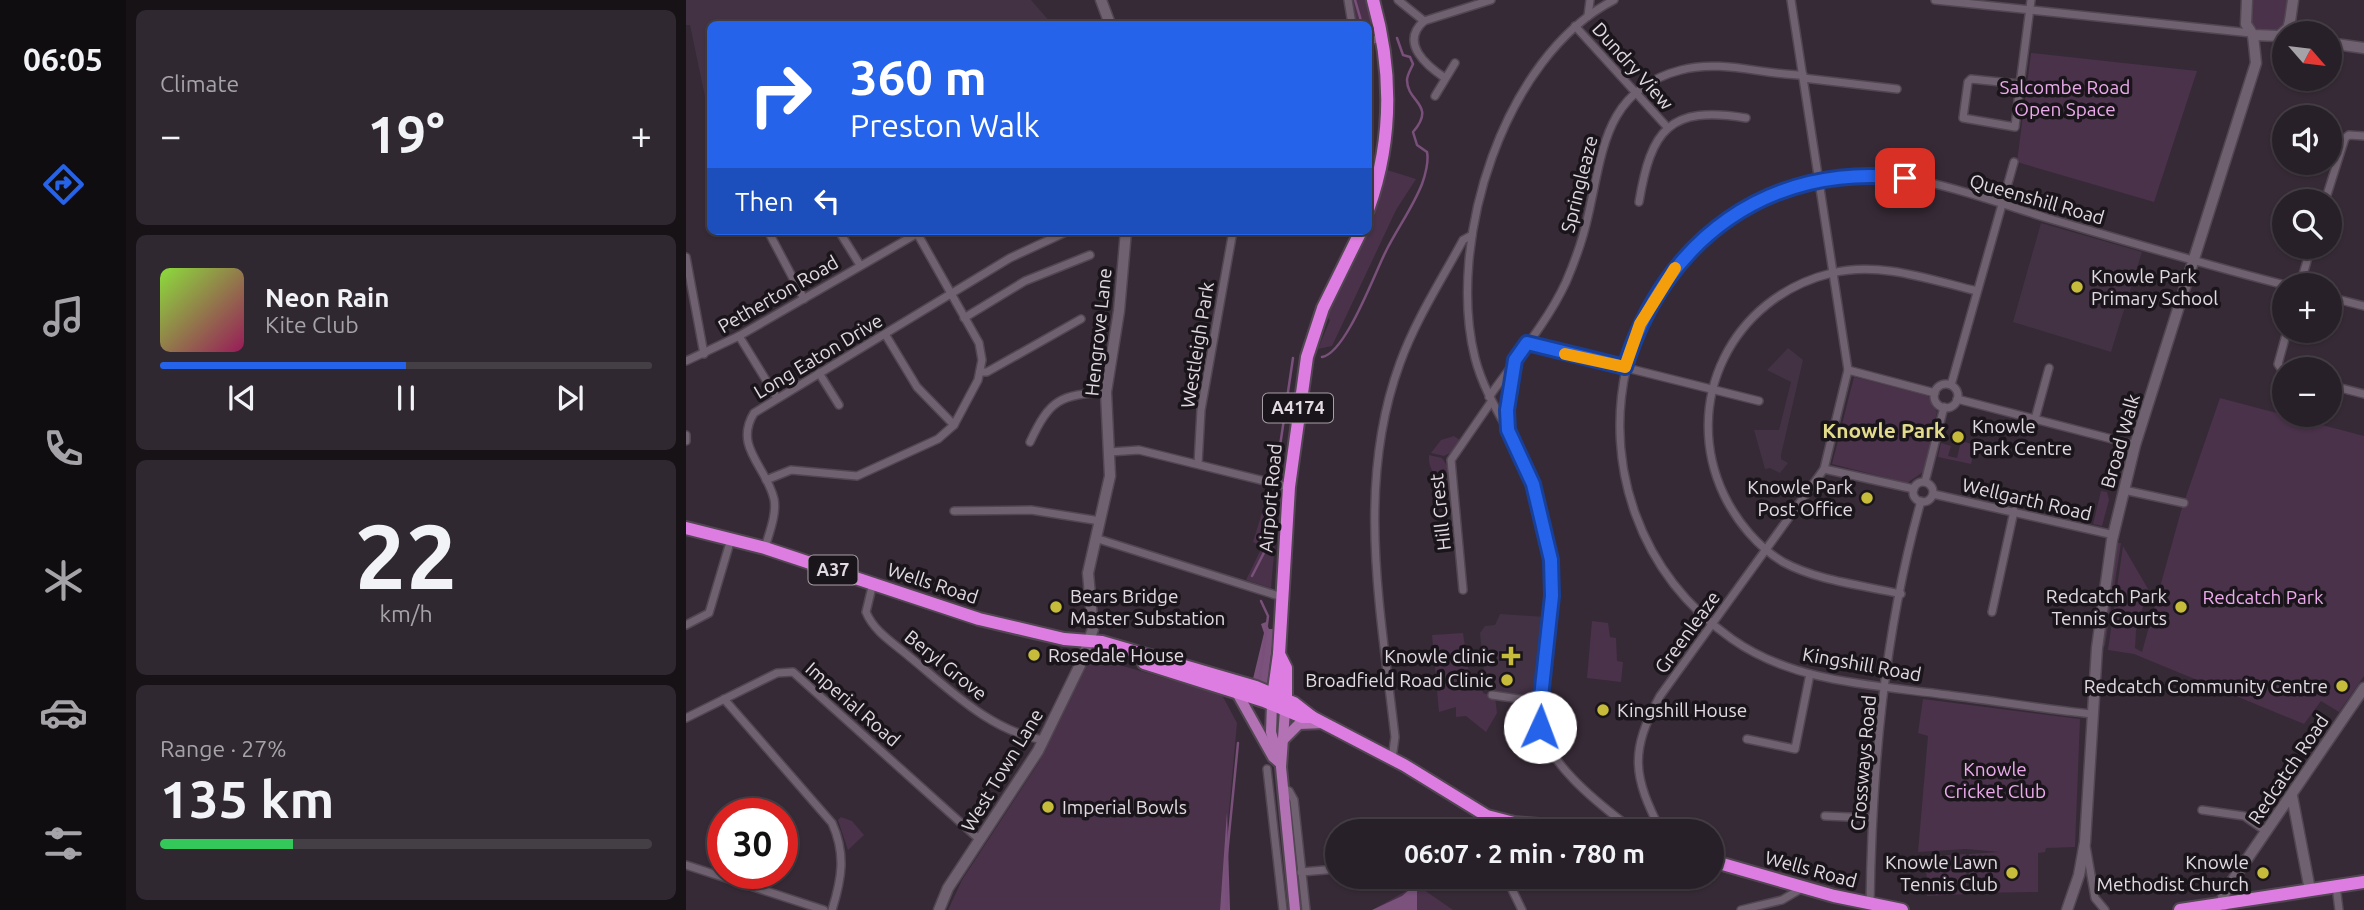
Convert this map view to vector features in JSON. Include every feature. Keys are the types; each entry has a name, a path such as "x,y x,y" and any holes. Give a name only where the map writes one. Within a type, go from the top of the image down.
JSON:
{"highway":[{"path":"1372,197 1381,167 1388,114 1387,60 1373,0"},
{"name":"Airport Road","path":"1279,702 1274,677 1279,654 1289,487 1298,413 1310,347 1323,308 1359,235"},
{"name":"Wells Road","path":"686,528 765,548 1005,626 1088,643 1102,642 1256,687 1279,702 1392,759 1487,816 1499,819"},
{"name":"Wells Road","path":"1088,643 1099,650 1279,702"},
{"name":"Airport Road","path":"1279,654 1286,668 1279,702"},
{"path":"1256,687 1274,677"},
{"name":"Wells Road","path":"1724,864 1870,905 1902,910"},
{"path":"2180,910 2201,905 2204,909 2364,881"}],"main road":[{"path":"1236,691 1273,757 1280,758"},
{"name":"A4174","path":"1279,702 1284,739 1280,758"},
{"name":"A4174","path":"1279,702 1271,732 1280,758 1295,910"},
{"path":"1284,739 1299,724 1318,720"}],"street":[{"path":"1101,0 1109,21"},
{"path":"1348,0 1352,21"},
{"path":"1398,0 1424,21"},
{"path":"1465,0 1468,9"},
{"path":"1446,78 1426,65 1419,54 1413,38 1417,27 1424,21 1491,0"},
{"path":"1588,16 1590,0"},
{"path":"1614,0 1575,26 1547,59 1514,109 1488,171 1472,235 1467,315 1475,359 1490,400 1508,430 1533,484 1551,560 1550,630 1540,702 1540,727 1562,765 1589,796 1619,819"},
{"path":"1791,0 1848,370 1824,469 1914,489"},
{"path":"1934,0 2272,35"},
{"path":"2020,84 1971,79 1968,82 1963,118 2015,127 2031,0"},
{"path":"2232,32 2240,27 2247,0"},
{"path":"2290,21 2293,0"},
{"name":"Broad Walk","path":"2245,16 2252,34 2256,63"},
{"name":"Dundry View","path":"1575,26 1668,128"},
{"path":"1372,40 1382,38"},
{"name":"Broad Walk","path":"2067,910 2079,875 2085,842 2100,624 2124,490 2135,445 2256,63 2272,44"},
{"path":"2342,45 2364,48"},
{"path":"1435,96 1455,63"},
{"name":"Springleaze","path":"1490,400 1565,284 1588,216 1604,142 1614,120 1636,93 1664,75 1695,67 1897,89"},
{"name":"Dundry View","path":"1639,202 1650,152 1668,128 1695,115 1721,114 1746,118"},
{"path":"2329,189 2345,138 2349,135 2364,136"},
{"path":"1951,384 2014,162"},
{"name":"Queenshill Road","path":"1625,367 1640,324 1660,289 1687,253 1723,222 1752,204 1797,185 1819,180 1859,175 1905,178 2272,281"},
{"path":"770,235 804,299"},
{"path":"841,235 860,265"},
{"name":"Petherton Road","path":"686,361 739,335 914,235"},
{"path":"766,480 792,470 857,476 926,447 954,425 980,372 979,343 950,295 920,235"},
{"name":"Long Eaton Drive","path":"765,548 775,507 766,480 748,449 747,428 754,413 1010,258 1060,235"},
{"name":"Hengrove Lane","path":"1088,643 1093,629 1088,573 1107,495 1109,452 1106,392 1119,311 1126,235"},
{"name":"Westleigh Park","path":"1198,464 1201,410 1232,235"},
{"path":"1392,759 1395,737 1374,554 1377,467 1387,407 1405,350 1420,315 1463,240 1472,235"},
{"path":"964,318 1025,281 1090,255"},
{"path":"686,257 704,354"},
{"path":"1900,594 1803,571 1766,550 1734,514 1717,481 1707,434 1711,389 1728,347 1753,315 1787,289 1834,272 1879,269 1977,292"},
{"path":"2342,300 2364,306"},
{"path":"980,372 987,372 1081,319"},
{"path":"885,334 917,387 954,425"},
{"path":"739,335 777,398"},
{"path":"1527,343 1759,401"},
{"path":"1508,430 1507,395 1515,360"},
{"name":"Kingshill Road","path":"1625,367 1619,444 1632,509 1647,547 1663,571 1712,624 1752,651 1810,674 2092,714"},
{"path":"2035,419 2049,368"},
{"path":"1848,370 1935,393"},
{"path":"820,373 839,405"},
{"path":"1951,384 1956,389 1957,400 1952,406 1944,407 1936,400 1935,393 1941,385 1951,384"},
{"path":"2342,388 2364,394"},
{"path":"1030,442 1043,416 1060,398 1106,392"},
{"name":"Hill Crest","path":"1463,590 1451,460 1490,400"},
{"path":"1957,400 2135,445"},
{"path":"1925,482 1944,407"},
{"path":"686,435 686,441"},
{"path":"1109,452 1139,450 1289,487"},
{"name":"Greenleaze","path":"1655,819 1637,776 1638,748 1643,729 1660,696 1824,469"},
{"path":"1925,482 1932,488 1933,494 1927,501 1921,501 1916,498 1914,489 1918,483 1925,482"},
{"path":"2124,490 2184,503"},
{"name":"Wellgarth Road","path":"1933,494 2114,535"},
{"name":"Crossways Road","path":"1870,905 1872,818 1885,686 1900,594 1921,501"},
{"path":"954,511 1031,510 1100,521"},
{"path":"1992,612 2014,512"},
{"path":"686,625 709,613 731,538"},
{"path":"1095,538 1282,597"},
{"name":"Beryl Grove","path":"873,583 866,612 877,629 972,708 1027,738 1044,740"},
{"name":"West Town Lane","path":"939,910 948,888 1044,740 1088,643"},
{"name":"Imperial Road","path":"686,718 777,673 793,671 980,840"},
{"path":"1747,739 1795,749 1810,674"},
{"name":"Redcatch Road","path":"2225,905 2223,897 2228,887 2363,693"},
{"path":"1492,695 1540,702"},
{"path":"724,699 832,823 841,842 843,861 832,910"},
{"path":"1267,769 1283,910"},
{"path":"1282,787 1289,791 1294,800 1306,910"},
{"path":"2292,796 2297,810 2310,890"},
{"path":"2283,809 2291,806 2297,810"},
{"path":"2202,810 2244,816 2267,832"},
{"path":"1273,816 1285,815"},
{"path":"1825,816 1872,818"},
{"name":"Broad Walk","path":"2085,842 2095,898 2105,910"},
{"path":"686,865 824,910"},
{"path":"1301,872 1325,870"},
{"path":"2336,886 2339,910"},
{"path":"1741,910 1782,900 1804,887"},
{"path":"1512,889 1522,910"}],"shaded area":[{"path":"686,0 1031,0 1049,21 707,21 707,106 690,25 686,25"},
{"name":"Knowle Park Primary School","path":"2041,223 2142,252 2111,352 2013,322"},
{"path":"1788,348 1803,360 1781,455 1781,459 1788,463 1780,473 1770,468 1765,469 1754,430 1779,430 1791,382 1767,370"},
{"name":"Knowle clinic","path":"1500,614 1545,617 1535,698 1486,690 1480,633 1485,626 1495,625"},
{"path":"1266,622 1269,629 1274,629 1267,688 1252,683 1264,633 1261,624"},
{"path":"1227,812 1230,910 1220,910"},
{"path":"1410,889 1417,889 1417,910 1372,910 1402,896"}],"green space":[{"path":"1351,0 1368,0 1374,24 1372,28 1372,21 1355,21"},
{"path":"2251,0 2290,0 2284,21 2272,21 2272,31 2257,29 2250,21"},
{"name":"Salcombe Road Open Space","path":"2031,53 2197,71 2154,202 2017,162"},
{"path":"1387,170 1416,179 1396,210 1332,346 1318,349 1330,320 1327,317 1367,235 1372,235 1372,219"},
{"path":"1854,377 1928,396 1937,412 1923,472 1907,483 1832,464"},
{"name":"Redcatch Park","path":"2220,398 2272,412 2272,427 2330,427 2364,436 2364,676 2339,712 2321,701 2304,724 2134,654 2108,650 2123,546 2148,589 2136,631 2135,648 2142,652 2181,511"},
{"path":"1454,436 1460,440 1454,451 1444,456 1431,453 1441,440"},
{"path":"1961,441 1976,445 1971,464 1938,457 1941,443 1951,446 1948,456 1957,458"},
{"path":"1429,455 1442,458 1449,469 1450,481 1434,472"},
{"path":"1269,490 1279,495 1271,588 1246,580 1262,547 1253,542"},
{"path":"2101,491 2107,492 2109,500 2102,526 2093,524"},
{"path":"2116,543 2121,543 2105,646 2100,646"},
{"path":"1592,621 1608,623 1610,637 1616,638 1617,661 1623,662 1621,682 1587,678"},
{"path":"1463,633 1471,688 1482,686 1483,693 1495,697 1497,713 1486,732 1466,716 1456,717 1456,707 1439,712 1432,635"},
{"path":"1096,658 1222,695 1237,723 1220,910 948,910 962,880 1039,762 1084,667"},
{"name":"Knowle Cricket Club","path":"1923,699 2080,719 2075,847 2046,848 2045,852 2038,853 2038,892 1969,893 1969,854 1999,852 1966,849 1918,852 1928,736 1918,733"},
{"path":"841,817 852,821 864,835 848,850 838,820"},
{"path":"1966,854 1967,894 1927,896 1926,856"},
{"path":"1410,889 1423,889 1453,910 1372,910"}],"waterway":[{"path":"1355,0 1361,21"},
{"path":"1322,357 1341,342 1350,327 1386,251 1418,193 1425,173 1427,152 1417,145 1413,132 1420,123 1422,109 1411,94 1407,80 1413,64 1410,57 1403,55 1397,38"},
{"path":"1276,473 1293,358"},
{"path":"1252,576 1272,537 1275,494"},
{"path":"1260,679 1268,616 1261,601"},
{"path":"1227,910 1226,865 1238,743"}],"slow traffic":[{"path":"1565,354 1625,367 1640,324 1675,268"}],"place":[{"name":"Knowle Park Primary School","path":"2077,287"},
{"name":"Knowle Park Centre","path":"1958,437"},
{"name":"Knowle Park Post Office","path":"1867,498"},
{"name":"Bears Bridge Master Substation","path":"1056,607"},
{"name":"Redcatch Park Tennis Courts","path":"2181,607"},
{"name":"Rosedale House","path":"1034,655"},
{"name":"Knowle clinic","path":"1511,656"},
{"name":"Broadfield Road Clinic","path":"1507,680"},
{"name":"Redcatch Community Centre","path":"2342,686"},
{"name":"Kingshill House","path":"1603,710"},
{"name":"Imperial Bowls","path":"1048,807"},
{"name":"Knowle Lawn Tennis Club","path":"2012,873"},
{"name":"Knowle Methodist Church","path":"2263,873"}],"district":[{"name":"Knowle Park","path":"1884,431"}],"route":[{"path":"1540,727 1539,715 1550,630 1552,573 1533,484 1508,430 1507,395 1515,360 1527,343 1625,367 1640,324 1660,289 1687,253 1723,222 1752,204 1797,185 1859,175 1905,178"}]}
